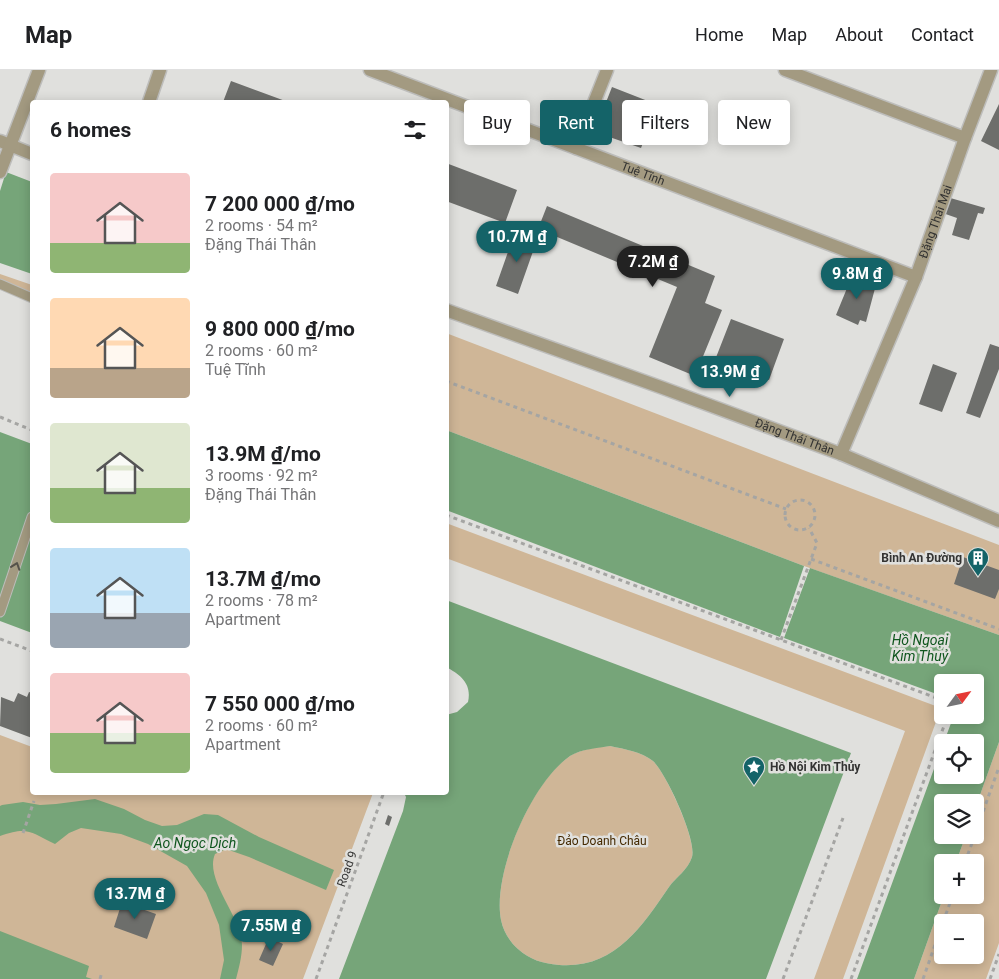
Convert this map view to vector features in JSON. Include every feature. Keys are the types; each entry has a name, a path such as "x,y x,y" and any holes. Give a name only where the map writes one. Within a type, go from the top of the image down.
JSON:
{"street":[{"path":"0,172 6,143 39,70"},
{"path":"150,100 160,70"},
{"name":"Tuệ Tĩnh","path":"370,70 916,278"},
{"path":"576,148 607,70"},
{"path":"785,70 965,138"},
{"name":"Đặng Thai Mai","path":"841,454 916,278 991,70"},
{"path":"6,143 30,153"},
{"name":"Đặng Thái Thân","path":"449,311 841,454 999,521"}],"lane":[{"path":"0,284 30,297"},
{"path":"0,612 30,523"}],"path":[{"path":"449,382 786,509"},
{"path":"0,417 30,429"},
{"path":"798,500 806,501 812,506 815,513 814,522 809,528 794,529 787,524 784,517 790,503 798,500"},
{"path":"449,516 782,638 934,697"},
{"path":"782,638 817,543 809,528"},
{"path":"811,559 999,629"},
{"path":"0,638 30,651"},
{"path":"851,979 945,724"},
{"path":"984,810 999,768"},
{"name":"Road 9","path":"316,979 383,795"},
{"path":"22,833 34,801"},
{"path":"783,979 842,818"},
{"path":"923,979 934,949"},
{"path":"990,979 999,954"},
{"path":"100,979 102,972"}],"green space":[{"path":"0,274 30,284 30,293 0,280"},
{"path":"449,334 999,545 999,635 804,566 449,431"},
{"path":"449,524 934,705 935,724 843,979 814,979 905,731 449,559"},
{"path":"0,735 30,746 30,795 372,795 303,979 0,979"},
{"path":"999,742 999,943 986,979 914,979 934,923 934,964 984,964 984,914 937,914 941,904 984,904 984,854 959,854 963,844 984,844 984,794 980,794"},
{"name":"Đảo Doanh Châu","path":"610,746 644,755 659,768 685,823 690,837 692,857 688,866 672,883 648,917 624,943 611,953 595,960 578,964 559,965 537,960 527,956 515,946 507,936 502,924 500,901 509,855 529,807 555,769 574,754"}],"water":[{"path":"6,172 30,181 30,273 0,263 0,191"},
{"path":"449,431 804,566 780,637 449,511"},
{"path":"0,432 30,443 30,632 0,621"},
{"name":"Hồ Ngoại Kim Thuỷ","path":"810,568 999,635 999,742 984,784 984,734 947,734 951,724 984,724 984,674 934,674 934,693 784,638"},
{"name":"Hồ Nội Kim Thủy","path":"449,601 851,753 766,979 339,979 403,811 405,795 449,795 449,714 457,712 468,702 469,696 467,685 456,673 449,669","holes":["610,746 633,751 653,761 672,792 690,837 692,857 688,866 672,883 636,931 611,953 595,960 578,964 559,965 527,956 512,943 505,932 501,920 500,901 509,855 529,808 555,769 570,756 590,749"]},
{"name":"Hồ Ngoại Kim Thuỷ","path":"934,769 934,784 984,784 980,794 934,794 934,844 963,844 959,854 934,854 934,904 941,904 937,914 934,914 934,923 914,979 857,979"},
{"name":"Ao Ngọc Dịch","path":"95,799 124,809 162,826 177,825 204,814 218,815 259,837 334,870 326,890 226,849 215,854 213,864 215,875 236,923 242,945 236,979 220,979 224,960 219,925 206,893 187,866 148,844 121,834 81,828 69,833 55,844 23,831 0,836 0,806 2,805 23,802 40,805 56,804"},
{"path":"0,931 89,966 86,977 92,979 0,979"}],"building":[{"path":"231,81 283,100 224,100"},
{"path":"612,87 645,100 622,100 622,141 612,138 612,100 607,100"},
{"path":"999,104 999,150 981,141"},
{"path":"449,164 517,190 505,223 449,202"},
{"path":"940,195 985,208 983,214 978,213 969,240 952,235 957,218 934,210"},
{"path":"547,206 715,276 705,303 722,310 695,376 649,357 677,287 538,229"},
{"path":"515,232 537,240 518,294 496,286"},
{"path":"852,276 868,282 870,278 877,281 866,322 860,320 858,325 836,315"},
{"path":"731,319 784,339 769,380 715,360"},
{"path":"990,344 999,347 999,369 980,418 966,413"},
{"path":"933,364 957,373 942,412 919,404"},
{"name":"Bình An Đường","path":"963,557 999,570 999,589 995,599 954,584"},
{"path":"30,692 30,737 0,726 1,697 14,702 18,693 27,697"},
{"path":"388,815 392,817 389,826 385,824"},
{"path":"122,902 156,914 147,939 114,927"},
{"path":"269,937 283,944 273,966 259,960"}],"place":[{"name":"Bình An Đường","path":"978,577"},
{"name":"Hồ Nội Kim Thủy","path":"754,786"}]}
